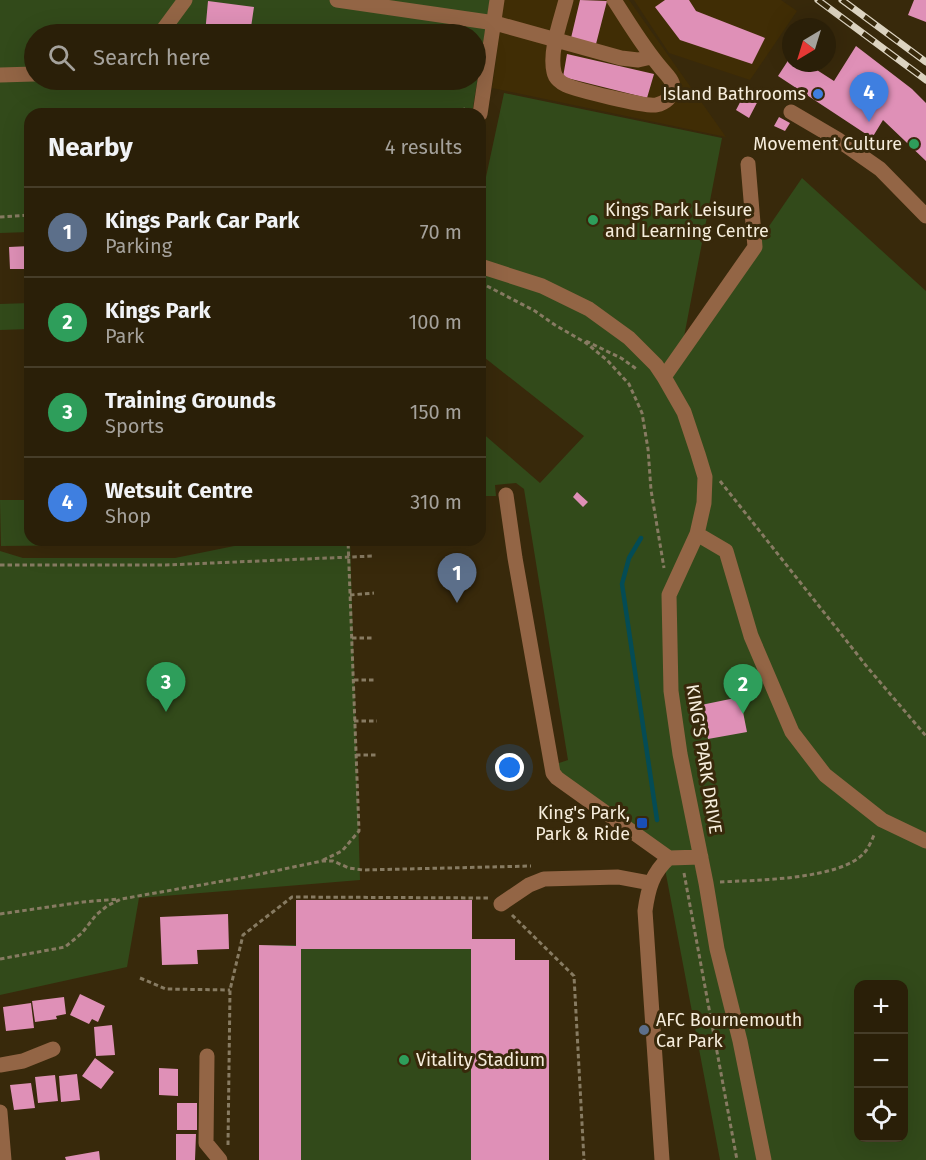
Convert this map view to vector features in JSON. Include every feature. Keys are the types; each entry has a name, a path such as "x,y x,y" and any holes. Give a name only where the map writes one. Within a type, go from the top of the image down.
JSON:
{"street":[{"path":"166,24 184,0"},
{"path":"337,0 495,23 621,58 638,60 651,57"},
{"path":"486,75 497,0"},
{"path":"567,0 555,41 554,72 557,79 565,85 653,106 670,98 672,83 651,57 614,0"},
{"path":"0,75 24,74"},
{"path":"480,108 483,90"},
{"path":"791,112 837,139 880,169 926,216"},
{"path":"664,377 755,247 748,164"},
{"name":"KING'S PARK DRIVE","path":"486,268 542,286 589,309 629,338 656,365 684,412 705,477 704,503 697,534 669,595 671,691 680,754 717,949 741,1041 764,1160"},
{"path":"506,495 553,773 557,778 675,858"},
{"path":"697,534 726,550 752,636 792,732 825,775 882,820 926,841"},
{"path":"662,1160 645,911 650,883 659,867 675,858 701,857"},
{"path":"501,904 529,885 544,879 618,877 650,883"},
{"path":"0,1065 23,1061 53,1049"},
{"path":"207,1056 206,1143 225,1155"},
{"path":"0,1112 4,1160"}],"path":[{"path":"0,217 24,216"},
{"path":"486,285 535,311 586,343 629,384 642,413 651,490 669,595"},
{"path":"555,325 621,358 639,371"},
{"path":"718,478 868,668 926,736"},
{"path":"322,861 342,850 359,831 348,546"},
{"path":"0,565 166,565 374,556"},
{"path":"350,595 374,594"},
{"path":"351,638 374,638"},
{"path":"353,680 376,680"},
{"path":"354,721 377,721"},
{"path":"356,755 376,755"},
{"path":"706,883 803,876 838,869 864,854 882,820"},
{"path":"675,858 737,1160"},
{"path":"0,914 121,899 322,861 333,861 349,868 363,870 537,866"},
{"path":"225,1155 230,990 243,935 292,897 495,898 573,976 584,1160"},
{"path":"0,959 65,946 82,933 96,915 121,899"},
{"path":"140,978 166,989 230,990"}],"shaded area":[{"path":"504,0 629,0 726,137 492,88"},
{"path":"634,0 781,0 797,11 792,18 782,18 782,33 750,80 669,53"}],"green space":[{"path":"0,0 490,0 486,25 24,24 24,90 476,90 473,108 24,108 24,232 0,233"},
{"path":"504,93 722,138 679,363 715,305 802,178 926,291 926,1160 720,1160 665,869 668,858 553,773 559,763 568,760 524,489 516,483 495,485 496,496 486,496 486,436 540,483 584,436 486,359 486,177"},
{"path":"24,303 24,329 0,330 0,304"},
{"path":"0,500 24,500 24,546 1,546"},
{"path":"234,546 350,546 360,880 139,898 127,967 0,995 0,551 23,558 175,558"},
{"name":"Vitality Stadium","path":"296,900 472,900 472,939 515,939 515,960 549,960 549,1160 259,1160 259,945 296,945"}],"building":[{"path":"580,0 607,1 596,44 571,38"},
{"path":"665,0 689,0 696,11 765,38 752,64 680,40 655,7"},
{"path":"914,0 926,0 926,22 908,15"},
{"path":"208,1 254,7 251,24 206,24"},
{"path":"856,46 912,89 926,103 926,161 883,120 872,138 778,76 782,70 782,72 820,72 834,81"},
{"path":"567,54 654,74 647,98 563,77"},
{"path":"748,87 761,95 749,118 736,110"},
{"path":"779,117 790,123 785,131 774,126"},
{"path":"24,246 24,269 10,269 9,247"},
{"path":"577,492 588,502 583,507 573,497"},
{"path":"740,697 747,732 708,739 701,705"},
{"path":"296,900 472,900 472,939 515,939 515,960 549,960 549,1160 471,1160 471,949 301,949 301,1160 259,1160 259,945 296,946"},
{"path":"228,914 229,949 197,950 198,964 162,965 160,917"},
{"path":"80,994 105,1006 98,1022 92,1019 89,1024 70,1015"},
{"path":"64,997 66,1014 56,1016 57,1019 35,1022 32,1001"},
{"path":"31,1003 34,1028 6,1031 3,1007"},
{"path":"112,1025 115,1055 96,1056 94,1027"},
{"path":"95,1058 114,1072 101,1089 82,1076"},
{"path":"159,1068 178,1069 178,1096 159,1095"},
{"path":"77,1074 80,1100 61,1102 59,1076"},
{"path":"55,1075 58,1101 38,1103 35,1077"},
{"path":"31,1083 35,1108 14,1110 10,1085"},
{"path":"177,1103 197,1103 197,1130 177,1130"},
{"path":"176,1134 196,1134 195,1160 176,1160"},
{"path":"99,1151 100,1160 66,1160 65,1157"}],"waterway":[{"path":"641,538 629,558 622,584 657,820"}],"railway":[{"path":"818,0 926,80"},
{"path":"842,0 926,62"}],"place":[{"name":"Island Bathrooms","path":"818,94"},
{"name":"Wetsuit Centre","path":"869,122"},
{"name":"Movement Culture","path":"914,144"},
{"name":"Kings Park Leisure and Learning Centre","path":"593,220"},
{"name":"Kings Park Car Park","path":"457,603"},
{"name":"Training Grounds","path":"166,712"},
{"name":"Kings Park","path":"743,714"},
{"name":"King's Park, Park & Ride","path":"642,823"},
{"name":"AFC Bournemouth Car Park","path":"644,1030"},
{"name":"Vitality Stadium","path":"404,1060"}]}
